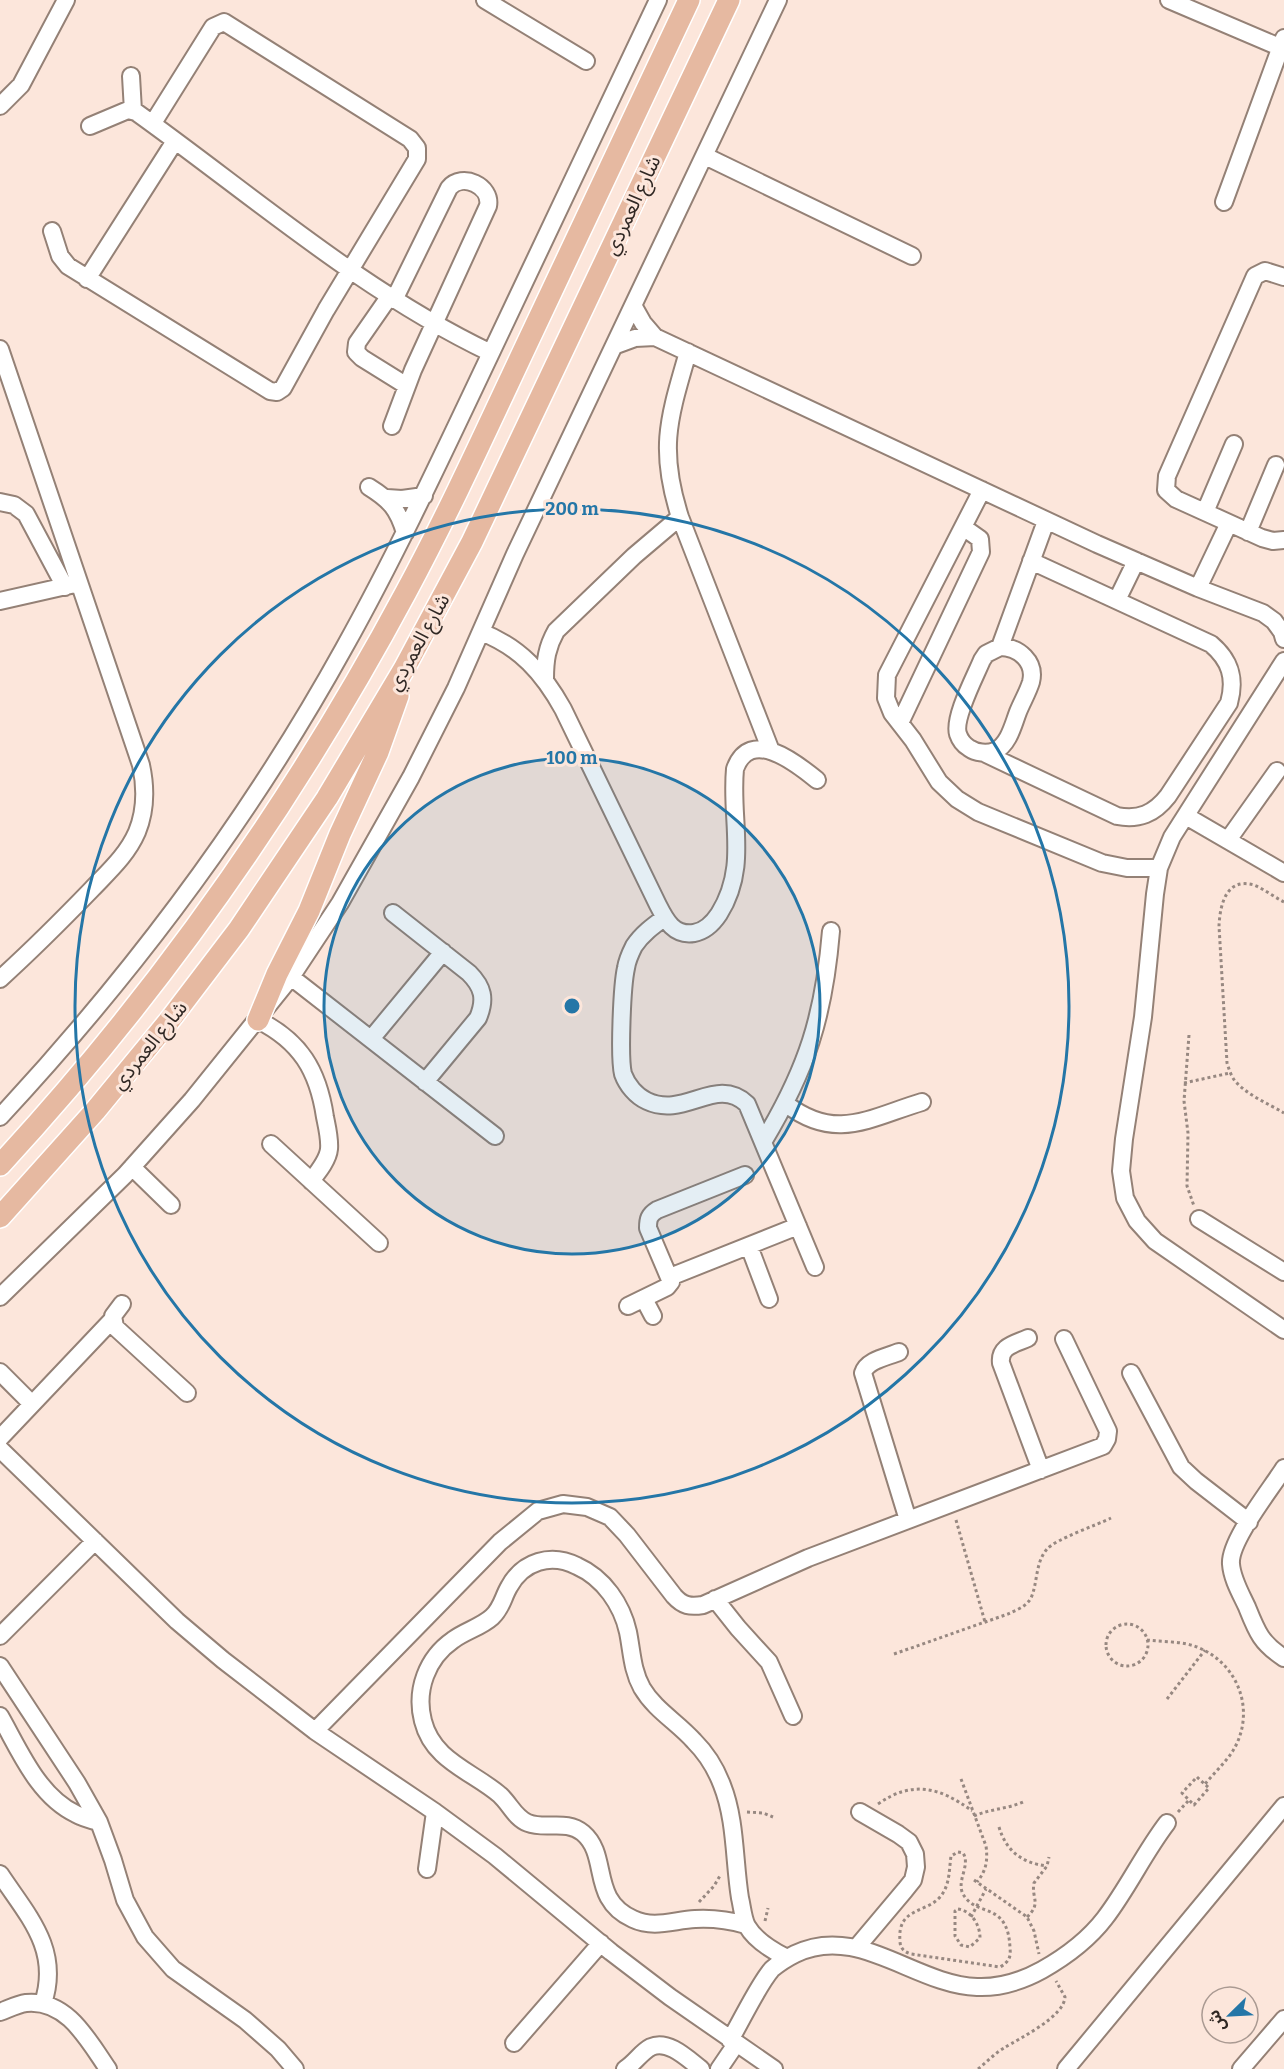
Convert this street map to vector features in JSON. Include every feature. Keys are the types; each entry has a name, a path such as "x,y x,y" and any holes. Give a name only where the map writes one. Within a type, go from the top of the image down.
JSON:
{"main road":[{"name":"شارع العمردي","path":"0,1165 110,1038 206,914 297,780 339,710 439,530 689,0"},
{"name":"شارع العمردي","path":"0,1217 133,1066 239,928 327,798 404,669 477,532 729,0"},
{"path":"258,1020 277,974 309,911 340,834 378,752 393,711 404,669"}],"street":[{"path":"0,106 21,85 66,0"},
{"path":"485,0 586,61"},
{"path":"0,1117 72,1038 157,932 236,822 344,650 424,496 658,0"},
{"path":"0,1298 132,1167 192,1100 291,977 340,903 434,732 515,554 778,0"},
{"path":"1169,0 1283,45 1224,202"},
{"path":"52,231 62,260 87,279 273,393 283,388 417,159 417,148 410,139 224,22 213,27 153,123"},
{"path":"131,76 133,111"},
{"path":"90,126 128,110 133,111 153,123 391,298 433,324 491,353"},
{"path":"87,279 175,141"},
{"path":"705,156 912,256"},
{"path":"392,426 433,324 488,206 488,197 483,189 465,180 456,181 448,188 391,298 357,343 356,352 362,358 407,386"},
{"path":"1284,277 1265,271 1255,276 1167,476 1166,490 1170,495 1248,532 1274,541 1284,540"},
{"path":"634,307 643,323 655,337 1136,561 1263,613 1274,621 1284,639"},
{"path":"616,345 635,338 655,337"},
{"path":"0,349 72,585 141,765 145,790 142,816 134,838 123,857 41,942 0,979"},
{"path":"688,352 670,411 667,465 672,491 771,751"},
{"path":"1205,512 1234,444"},
{"path":"1248,532 1276,465"},
{"path":"369,487 387,498 400,518 405,533"},
{"path":"982,490 887,675 886,698 892,713 939,782 967,806 1102,863 1127,868 1159,868"},
{"path":"387,498 402,499 424,496"},
{"path":"0,501 14,505 26,514 72,585"},
{"path":"545,679 545,658 556,631 634,556 680,517"},
{"path":"1000,647 1046,520"},
{"path":"1198,588 1229,523"},
{"path":"900,723 981,552 980,539 963,528"},
{"path":"984,753 996,750 1005,743 1031,682 1027,659 1015,649 1000,647 986,654 982,660 957,722 958,734 963,744 973,751 984,753 1117,816 1140,817 1161,806 1229,703 1233,690 1228,664 1221,652 1211,644 1032,561"},
{"path":"1117,600 1136,561"},
{"path":"0,601 72,585"},
{"path":"481,632 517,651 545,679 568,720 664,918 673,929 687,934 701,932 713,923 724,905 737,864 735,769 739,759 747,750 759,748 771,751 803,768 817,780"},
{"path":"1284,661 1172,837 1159,868 1143,1017 1121,1171 1125,1198 1137,1221 1155,1241 1284,1330"},
{"path":"1228,840 1277,771"},
{"path":"1186,816 1284,873"},
{"path":"393,913 478,982 483,994 483,1006 478,1018 425,1082"},
{"path":"664,918 647,930 634,947 626,967 621,1059 624,1075 631,1089 644,1100 659,1106 675,1107 726,1093 738,1096 747,1104 815,1267"},
{"path":"763,1142 786,1104 819,1020 828,976 831,931"},
{"path":"371,1039 443,952"},
{"path":"291,977 495,1136"},
{"path":"258,1020 273,1027 294,1043 314,1075 325,1112 329,1150 311,1181"},
{"path":"786,1104 801,1116 819,1123 839,1126 922,1102"},
{"path":"271,1144 379,1243"},
{"path":"132,1167 171,1205"},
{"path":"628,1306 668,1287 671,1282 648,1228 651,1214 745,1175"},
{"path":"1199,1220 1284,1272"},
{"path":"670,1277 798,1226"},
{"path":"748,1246 769,1299"},
{"path":"644,1299 653,1316"},
{"path":"0,1438 112,1320 122,1304"},
{"path":"112,1320 118,1330 187,1393"},
{"path":"1029,1338 1003,1350 1000,1356 1041,1470"},
{"path":"315,1731 500,1542 538,1511 563,1504 587,1507 610,1517 627,1535 674,1596 682,1604 692,1607 703,1605 808,1558 1103,1446 1108,1431 1064,1339"},
{"path":"899,1352 869,1364 863,1373 908,1520"},
{"path":"0,1372 32,1404"},
{"path":"1131,1373 1182,1467 1196,1481 1249,1522"},
{"path":"0,1449 177,1621 232,1666 315,1731 435,1812 495,1856 600,1943 670,1997 774,2069"},
{"path":"1284,1468 1234,1545 1232,1554 1232,1571 1261,1639 1284,1658"},
{"path":"0,1636 95,1540"},
{"path":"746,1925 730,1817 722,1785 705,1754 694,1740 653,1703 643,1689 635,1672 622,1613 611,1594 597,1579 579,1567 560,1559 540,1560 522,1570 509,1586 500,1608 493,1616 453,1640 436,1656 424,1677 420,1700 423,1724 434,1745 446,1759 502,1797 525,1822 535,1825 566,1825 582,1832 596,1850 603,1886 610,1900 633,1920 649,1924 664,1924 706,1918 746,1925 765,1944 787,1958"},
{"path":"715,1599 769,1662 793,1716"},
{"path":"0,1666 77,1783 99,1822 125,1900 145,1937 173,1970 244,2020 278,2049 295,2069"},
{"path":"0,1716 39,1784 66,1808 99,1822"},
{"path":"1066,2069 1284,1806"},
{"path":"427,1869 435,1812"},
{"path":"857,1947 913,1880 916,1867 915,1854 909,1842 862,1814"},
{"path":"719,2069 773,1969 787,1958 803,1950 839,1945 857,1947 914,1970 976,1987 1004,1986 1043,1969 1085,1939 1104,1920 1167,1823"},
{"path":"0,1874 31,1918 42,1941 48,1966 47,1991 43,2003"},
{"path":"514,2043 600,1943"},
{"path":"0,2012 24,2003 43,2003 61,2010 74,2023 108,2069"},
{"path":"1240,2069 1284,2019"},
{"path":"629,2068 651,2047 662,2045 673,2049 701,2069"}],"path":[{"path":"1284,902 1252,885 1241,885 1224,896 1220,905 1219,926 1227,1064 1235,1081 1284,1113"},
{"path":"1189,1035 1184,1083 1188,1132 1188,1186 1199,1220"},
{"path":"1184,1083 1230,1072"},
{"path":"951,1504 985,1622"},
{"path":"894,1653 1023,1607 1030,1598 1038,1566 1048,1548 1111,1518"},
{"path":"1147,1640 1146,1654 1136,1664 1122,1666 1110,1658 1107,1651 1108,1637 1118,1627 1125,1625 1139,1628 1147,1640 1195,1646 1214,1655 1230,1670 1240,1688 1244,1709 1242,1730 1234,1749 1205,1784"},
{"path":"1167,1699 1204,1650"},
{"path":"1197,1777 1205,1784 1209,1788 1194,1805 1182,1793 1197,1777"},
{"path":"961,1779 988,1856 983,1875 975,1881 1027,1917 1037,1941 1043,1969 1064,1993 1065,2001 1036,2030 1004,2048 978,2069"},
{"path":"862,1814 888,1797 901,1791 916,1789 930,1789 956,1799 972,1811"},
{"path":"974,1816 989,1810 1023,1803"},
{"path":"730,1817 752,1811 773,1817"},
{"path":"999,1827 1006,1845 1012,1852 1028,1863 1047,1866"},
{"path":"691,1908 714,1886 734,1848"},
{"path":"954,1852 963,1853 965,1857 962,1889 968,1900 978,1906 992,1911 1006,1925 1010,1935 1011,1950 1006,1964 1000,1967 956,1962 911,1954 902,1949 900,1940 902,1924 910,1913 940,1897 948,1881 951,1856 954,1852"},
{"path":"1027,1917 1036,1903 1034,1883 1047,1866 1049,1857"},
{"path":"971,1917 986,1889"},
{"path":"962,1909 971,1917 979,1926 980,1938 975,1945 965,1947 955,1936 955,1911 962,1909"}]}
